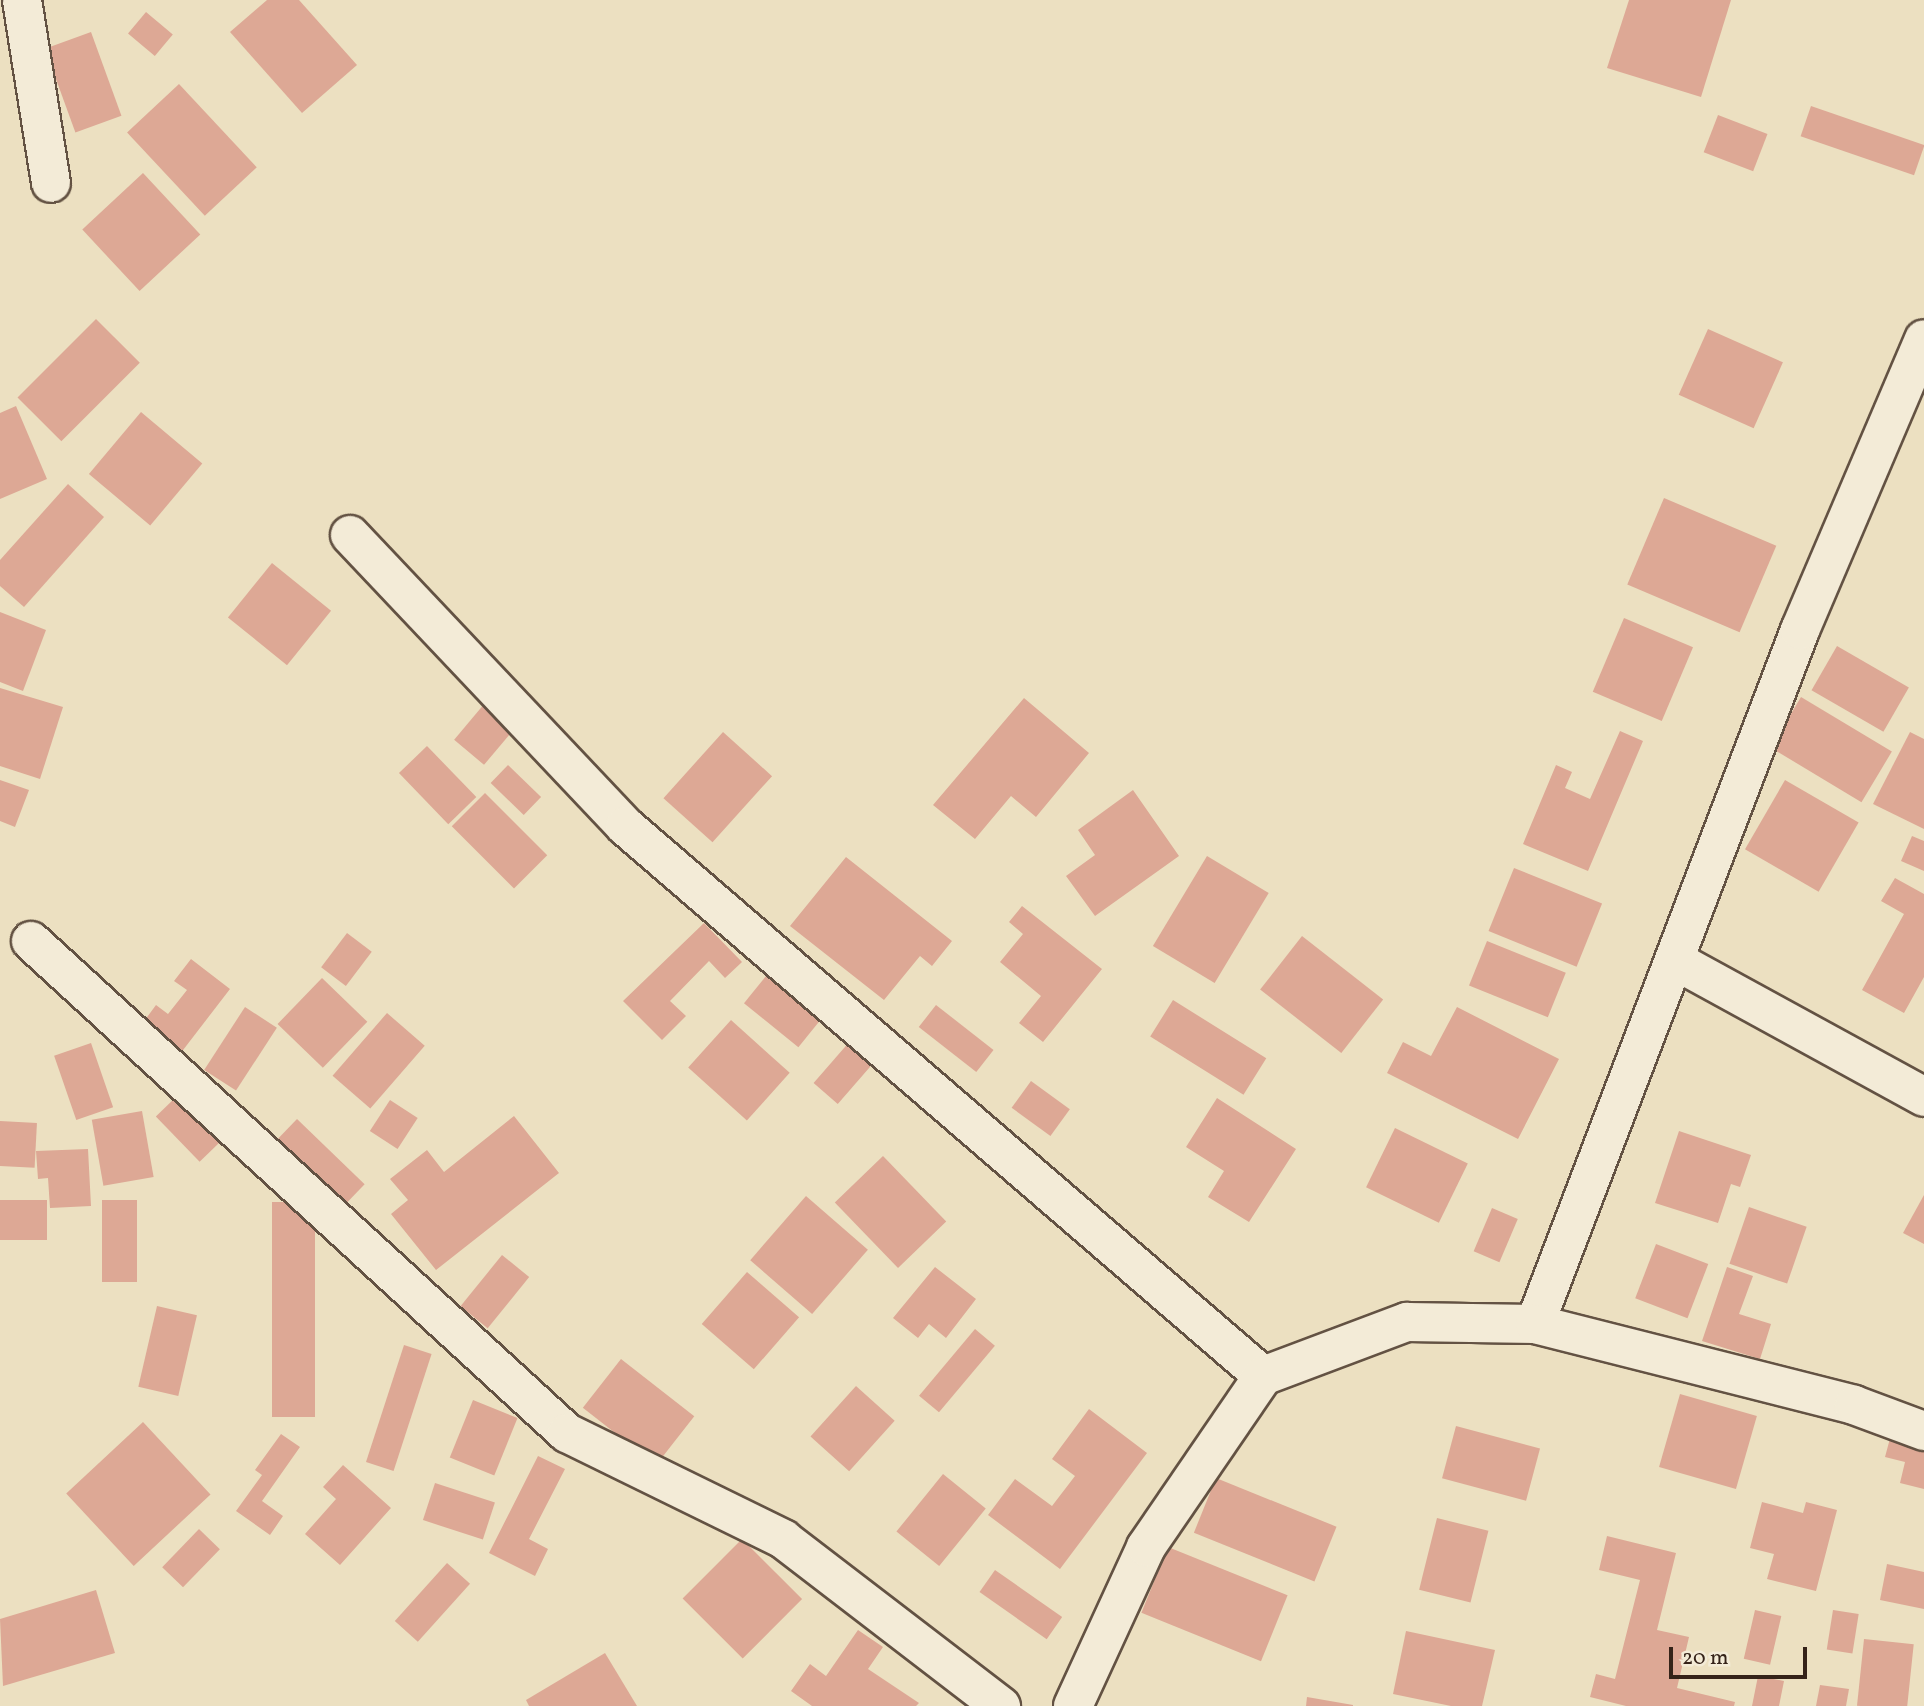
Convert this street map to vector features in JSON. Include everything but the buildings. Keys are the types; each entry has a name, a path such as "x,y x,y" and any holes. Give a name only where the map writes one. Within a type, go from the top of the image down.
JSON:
{"street":[{"path":"22,0 51,183"},
{"path":"1535,1324 1676,961 1800,630 1924,339"},
{"path":"350,535 625,827 1262,1376"},
{"path":"32,941 567,1433 783,1538 1001,1706"},
{"path":"1676,961 1924,1097"},
{"path":"1073,1706 1146,1547 1262,1376 1407,1322 1535,1324 1854,1405 1924,1431"}]}
